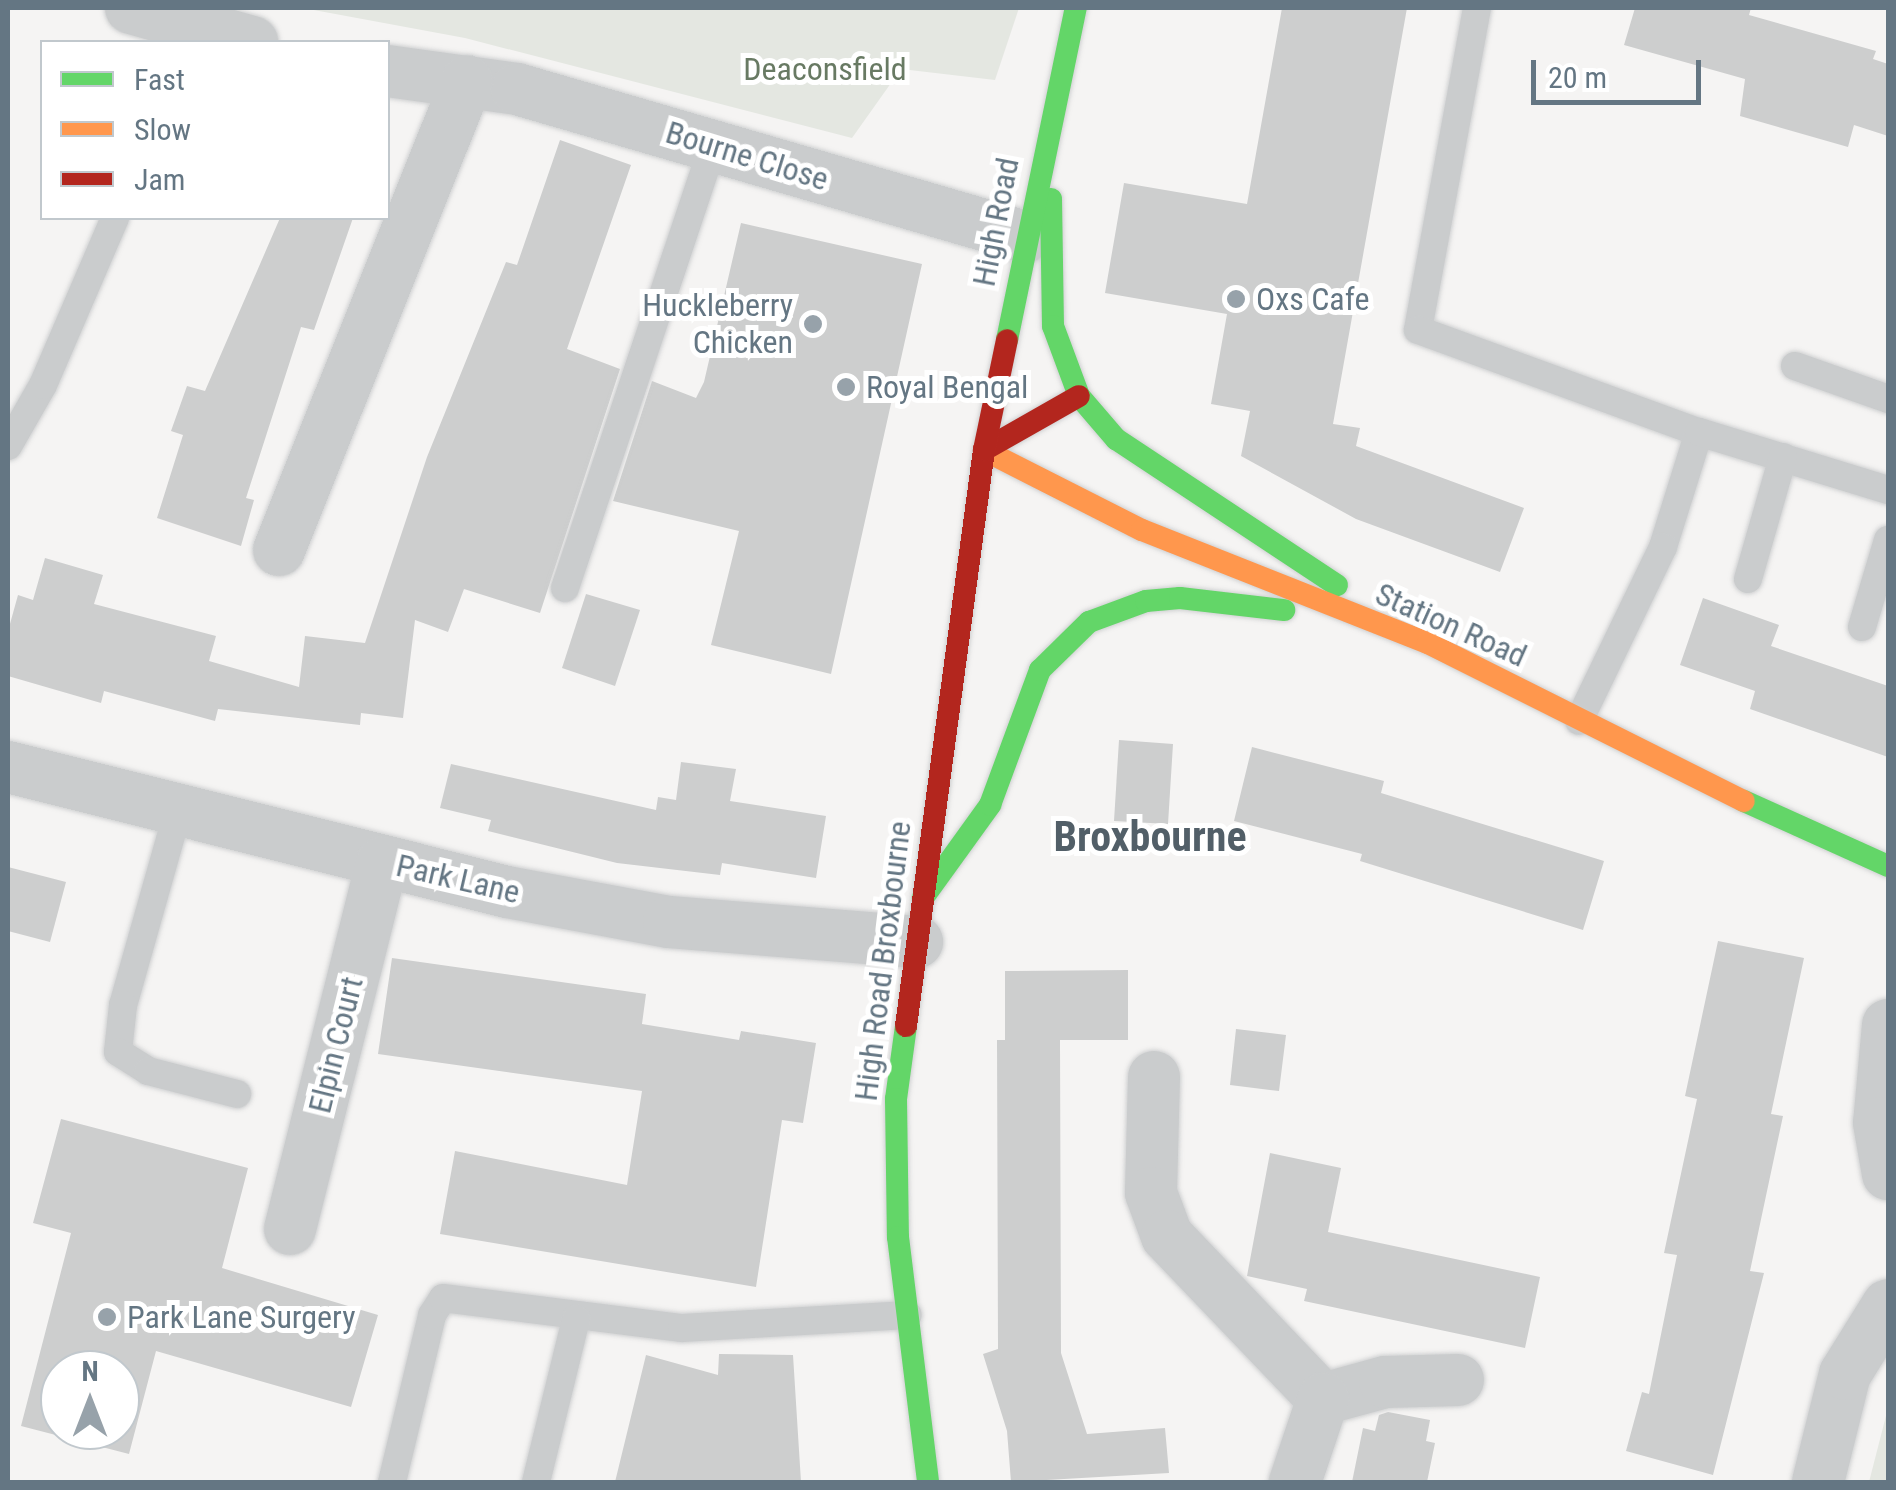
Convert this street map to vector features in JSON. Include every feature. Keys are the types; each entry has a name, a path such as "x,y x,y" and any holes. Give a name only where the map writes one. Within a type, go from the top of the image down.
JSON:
{"main road":[{"name":"High Road","path":"984,450 1025,237 1076,8"},
{"path":"1048,131 1048,286 1053,326 1080,396 1116,439 1428,644"},
{"path":"984,450 1080,396"},
{"name":"Station Road","path":"984,450 1160,538 1428,644 1578,720 1888,866"},
{"name":"High Road Broxbourne","path":"928,1482 898,1237 896,1100 984,450"},
{"path":"920,920 990,805 1040,670 1096,618 1146,601 1233,601 1428,644"}],"street":[{"path":"131,8 194,35 235,40"},
{"name":"Bourne Close","path":"390,71 517,88 1025,237"},
{"path":"279,550 466,81"},
{"name":"Park Lane","path":"8,766 382,862 669,922 920,920"},
{"name":"Elpin Court","path":"290,1229 382,862"},
{"path":"1888,1025 1878,1123 1888,1174"},
{"path":"1154,1077 1151,1192 1167,1236 1323,1400"},
{"path":"1818,1482 1845,1374 1888,1305"},
{"path":"1323,1400 1385,1382 1458,1380"},
{"path":"1294,1482 1323,1400"}],"lane":[{"path":"1476,8 1418,330 1699,432 1888,490"},
{"path":"565,588 713,145"},
{"path":"8,446 43,385 114,220"},
{"path":"1794,366 1888,399"},
{"path":"1578,720 1663,546 1699,432"},
{"path":"1748,578 1784,457"},
{"path":"1862,628 1888,540"},
{"path":"178,811 123,1004 118,1052 148,1071 237,1094"},
{"path":"392,1482 432,1315 442,1298 576,1318 727,1328 908,1315"},
{"path":"536,1482 576,1318"}],"green space":[{"name":"Deaconsfield","path":"303,8 1019,8 995,80 901,69 852,138 465,38"},
{"path":"1888,1408 1888,1482 1869,1482"}],"building":[{"path":"1282,8 1407,8 1333,424 1360,428 1356,446 1524,508 1500,572 1356,519 1241,456 1250,411 1211,404 1227,314 1105,293 1124,183 1247,204"},
{"path":"1635,8 1751,8 1749,15 1876,51 1873,59 1888,64 1888,136 1854,125 1848,147 1740,116 1745,79 1624,45"},
{"path":"560,140 631,165 567,349 620,369 540,613 464,589 448,632 415,620 403,718 361,713 360,725 218,709 215,721 104,691 101,703 8,676 8,631 18,595 33,600 45,558 103,575 94,604 216,636 209,661 299,687 305,636 365,643 427,457 506,262 517,265"},
{"path":"279,220 352,220 314,330 301,327 246,498 254,500 241,546 157,518 183,435 171,431 187,386 205,391"},
{"path":"741,223 922,264 831,674 711,645 739,531 613,501 652,381 696,398 704,382"},
{"path":"586,594 640,610 615,686 562,668"},
{"path":"1703,598 1779,625 1771,646 1888,686 1888,757 1750,709 1755,691 1680,665"},
{"path":"1119,740 1173,744 1168,824 1114,821"},
{"path":"1252,747 1384,781 1381,793 1604,861 1583,930 1360,861 1362,854 1234,821"},
{"path":"681,762 736,769 730,801 826,816 816,878 722,863 720,875 617,863 488,831 491,820 440,808 451,764 656,810 658,797 676,800"},
{"path":"8,867 66,882 50,942 8,931"},
{"path":"1718,941 1804,958 1771,1114 1783,1116 1750,1271 1764,1273 1713,1475 1626,1451 1642,1392 1649,1394 1677,1255 1664,1253 1697,1099 1685,1096"},
{"path":"392,958 646,994 642,1024 739,1040 741,1031 816,1043 803,1123 782,1120 756,1287 440,1234 455,1151 627,1185 642,1091 378,1054"},
{"path":"1128,970 1128,1040 1060,1040 1061,1353 1087,1434 1165,1428 1169,1473 1011,1482 1007,1431 983,1354 998,1349 997,1040 1005,1040 1005,971"},
{"path":"1236,1029 1286,1035 1279,1091 1230,1085"},
{"name":"Park Lane Surgery","path":"61,1119 248,1168 222,1268 378,1315 351,1407 156,1351 140,1412 140,1350 41,1350 71,1233 33,1223"},
{"path":"1270,1153 1341,1168 1328,1232 1540,1277 1525,1348 1304,1301 1307,1289 1247,1276"},
{"name":"Park Lane Surgery","path":"40,1353 40,1431 21,1426"},
{"path":"719,1354 793,1355 801,1482 615,1482 646,1355 718,1375"},
{"path":"1388,1412 1430,1420 1426,1441 1435,1443 1427,1482 1352,1482 1363,1428 1375,1431 1379,1415"}],"traffic: fast":[{"path":"1007,340 1076,8"},
{"path":"1051,199 1053,326 1079,396 1116,439 1337,585"},
{"path":"923,898 990,805 1040,670 1089,622 1146,601 1180,598 1284,610"},
{"path":"1744,801 1888,866"},
{"path":"906,1026 896,1099 898,1237 928,1482"}],"traffic: slow":[{"path":"984,450 1142,530 1428,643 1744,801"}],"traffic: jam":[{"path":"906,1026 984,450 1007,340"},
{"path":"984,450 1079,396"}],"place":[{"name":"Oxs Cafe","path":"1236,299"},
{"name":"Huckleberry Chicken","path":"813,324"},
{"name":"Royal Bengal","path":"846,387"},
{"name":"Park Lane Surgery","path":"107,1317"}],"district":[{"name":"Broxbourne","path":"1150,837"}]}
